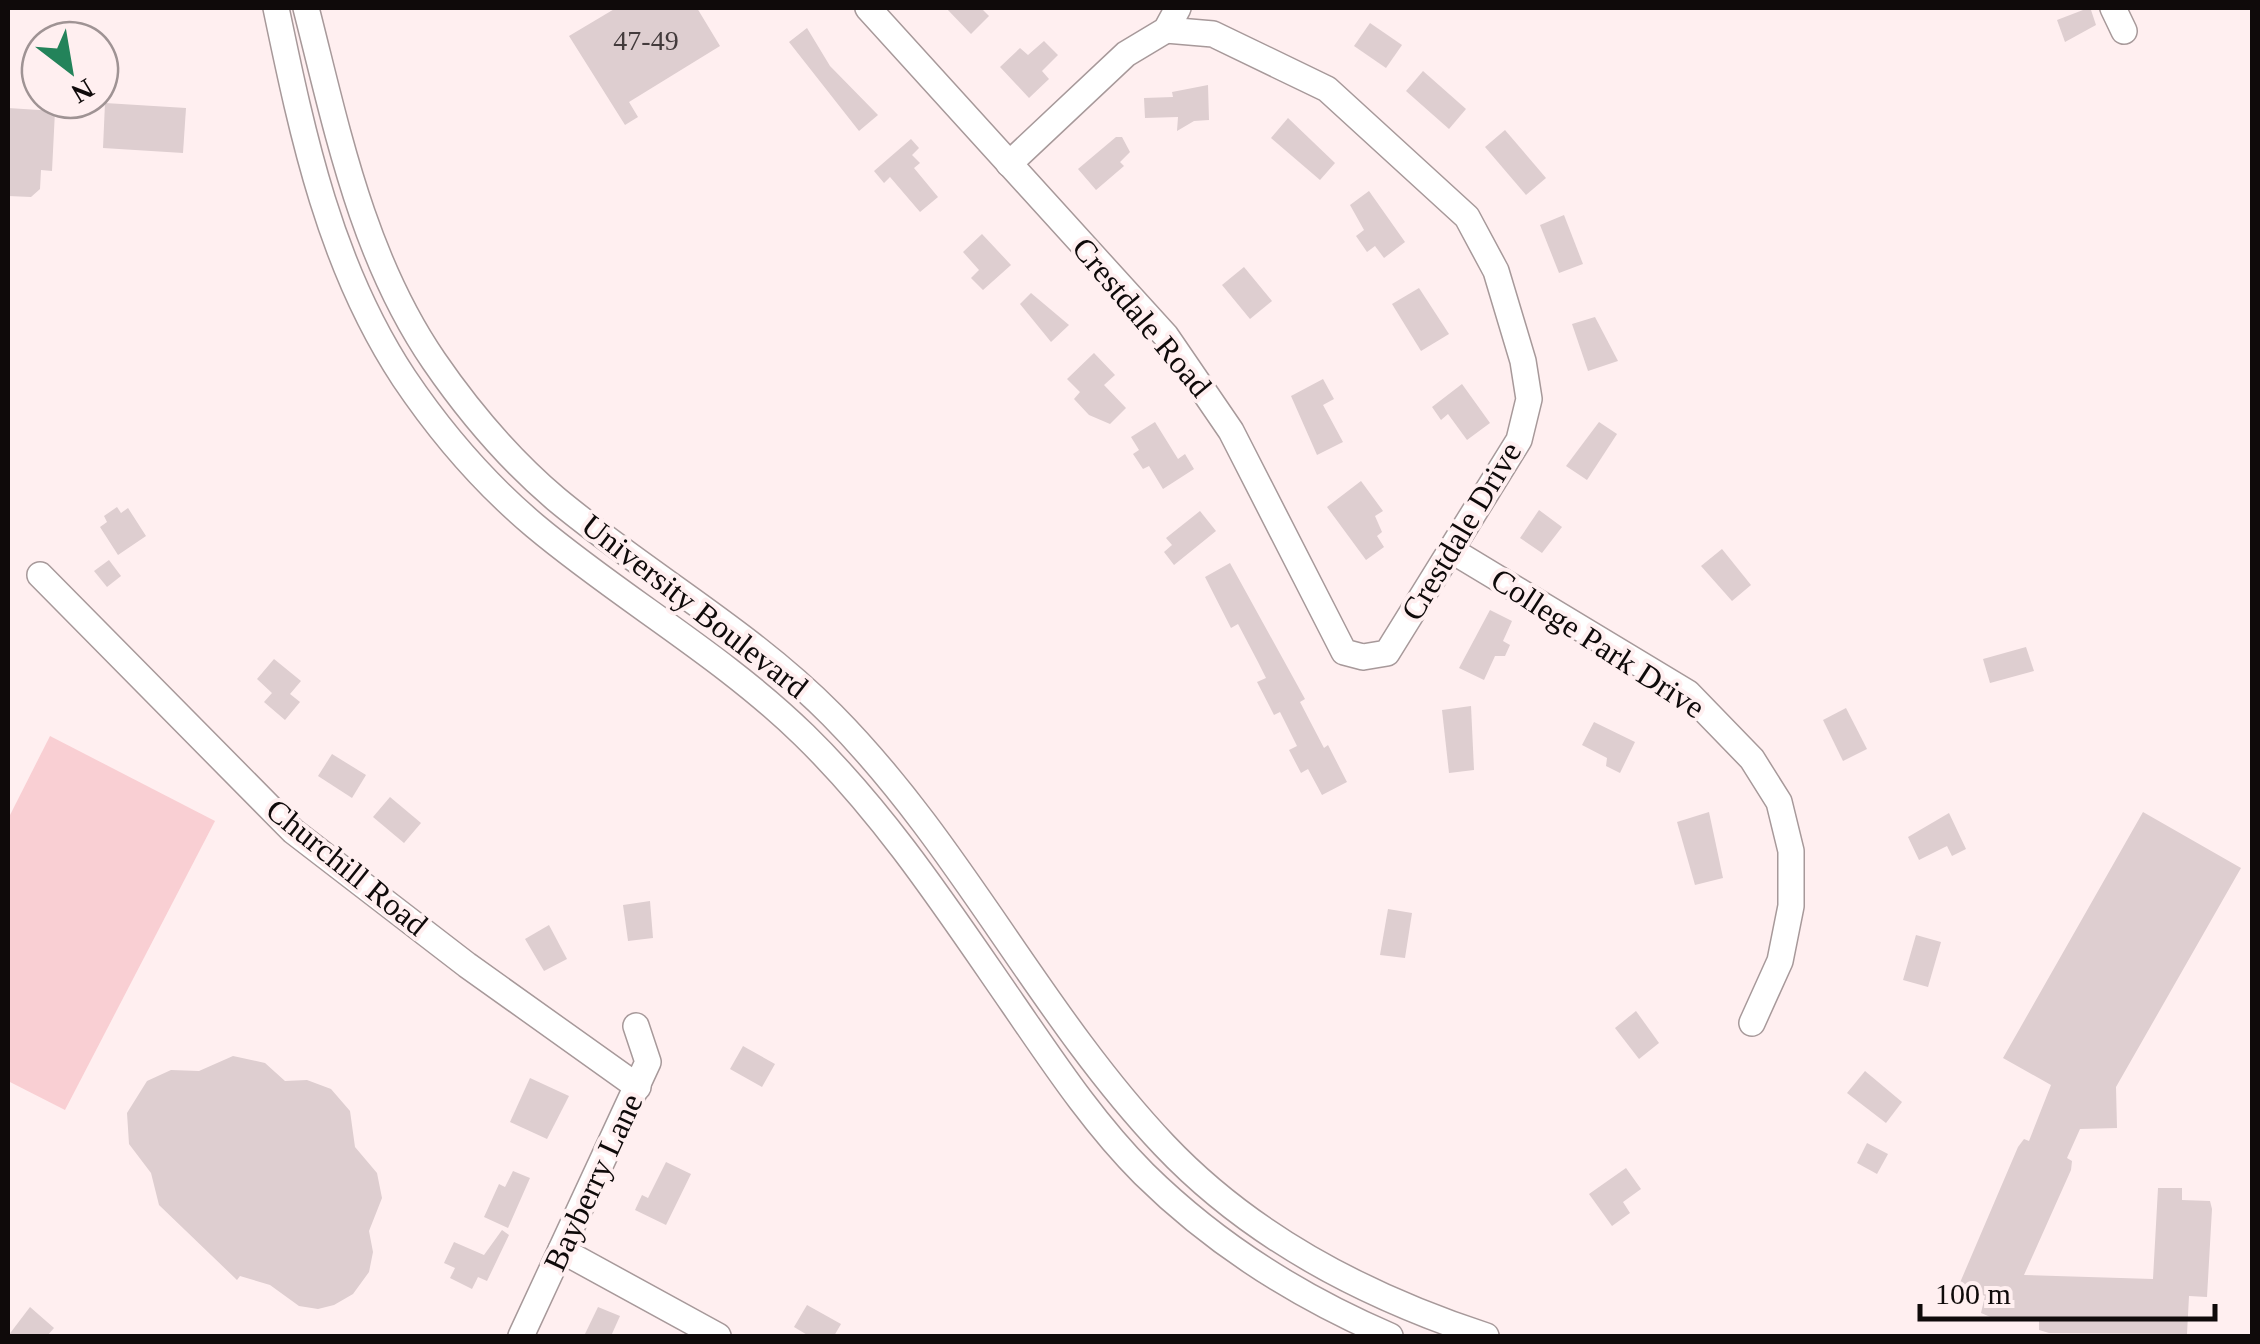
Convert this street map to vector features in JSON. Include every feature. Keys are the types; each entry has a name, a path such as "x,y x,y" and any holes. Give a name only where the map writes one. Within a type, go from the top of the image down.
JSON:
{"street":[{"name":"University Boulevard","path":"276,8 319,192 353,284 401,373 460,452 534,525 713,656 806,737 913,859 1078,1097 1143,1172 1220,1240 1264,1271 1390,1336"},
{"name":"University Boulevard","path":"306,8 352,182 384,270 430,355 486,430 556,498 749,641 830,712 940,838 1106,1076 1204,1182 1282,1242 1328,1269 1422,1313 1486,1336"},
{"name":"Crestdale Road","path":"868,8 1166,336 1199,378 1231,430 1344,652 1363,658"},
{"name":"Crestdale Drive","path":"1009,164 1126,54 1172,19 1213,34 1328,89 1466,217 1484,242 1523,361 1529,399 1519,440 1387,653 1363,658"},
{"name":"College Park Drive","path":"1451,550 1688,694 1752,758 1778,802 1791,852 1791,906 1780,961 1752,1022"},
{"name":"Churchill Road","path":"40,575 293,830 638,1087"},
{"name":"Bayberry Lane","path":"521,1336 648,1062 636,1026"},
{"path":"561,1250 718,1336"}],"shaded area":[{"path":"50,736 215,821 65,1110 8,1081 8,819"}],"building":[{"path":"616,8 697,8 720,46 629,102 638,117 625,125 569,36"},
{"path":"946,8 981,8 989,16 971,34"},
{"path":"2091,10 2096,25 2065,42 2057,20"},
{"path":"1370,23 1402,45 1386,68 1354,46"},
{"path":"807,28 830,66 878,115 859,131 789,42"},
{"path":"1044,41 1058,55 1042,71 1049,79 1029,98 1000,67 1020,48 1028,55"},
{"path":"1423,71 1466,109 1449,129 1406,91"},
{"path":"1208,85 1209,120 1194,121 1177,131 1178,117 1145,118 1144,98 1173,97 1172,92"},
{"path":"120,104 186,108 183,153 103,148 104,120 120,120"},
{"path":"8,108 20,109 20,120 55,120 52,171 41,170 40,189 31,197 8,196"},
{"path":"1288,118 1335,163 1320,180 1271,138"},
{"path":"1505,130 1546,178 1526,195 1485,147"},
{"path":"1116,137 1122,137 1130,152 1120,162 1124,166 1096,190 1078,169"},
{"path":"911,139 919,148 912,155 920,163 914,168 938,197 920,212 890,177 884,183 874,171"},
{"path":"1369,191 1405,242 1384,258 1375,246 1367,252 1356,236 1364,230 1350,205"},
{"path":"1564,215 1583,264 1559,273 1540,225"},
{"path":"982,234 1011,265 983,290 971,278 979,270 963,252"},
{"path":"1244,267 1272,301 1250,319 1222,285"},
{"path":"1419,288 1449,334 1421,351 1392,304"},
{"path":"1031,293 1069,325 1051,342 1020,304"},
{"path":"1595,317 1618,361 1588,371 1572,324"},
{"path":"1094,353 1115,375 1104,385 1126,408 1110,424 1089,415 1074,399 1080,392 1067,379"},
{"path":"1323,379 1334,399 1323,405 1343,442 1317,455 1291,396"},
{"path":"1462,384 1490,423 1467,440 1448,414 1441,420 1432,407"},
{"path":"1155,422 1178,459 1185,454 1194,469 1163,489 1149,466 1143,469 1133,454 1139,450 1131,437"},
{"path":"1599,422 1617,434 1587,480 1566,466"},
{"path":"1361,481 1383,511 1375,516 1382,532 1377,536 1384,547 1366,560 1327,507"},
{"path":"117,507 121,513 128,508 146,536 118,555 100,527 107,522 104,516"},
{"path":"1539,510 1562,527 1542,553 1520,538"},
{"path":"1200,511 1216,531 1174,565 1164,552 1172,545 1166,538"},
{"path":"1722,549 1751,585 1732,601 1701,566"},
{"path":"109,560 121,576 107,587 94,571"},
{"path":"1230,563 1305,699 1300,702 1324,748 1328,745 1347,782 1322,795 1308,769 1301,773 1289,750 1297,746 1280,712 1274,715 1257,682 1266,678 1238,624 1231,628 1205,577"},
{"path":"1490,610 1512,621 1503,641 1510,645 1505,656 1495,656 1484,680 1459,668"},
{"path":"2026,647 2034,671 1990,683 1983,659"},
{"path":"274,659 301,681 290,694 300,702 285,720 264,702 272,693 257,679"},
{"path":"1471,706 1474,770 1449,773 1442,710"},
{"path":"1846,708 1867,749 1843,761 1823,720"},
{"path":"1594,722 1635,742 1620,773 1606,766 1607,758 1582,745"},
{"path":"332,754 366,775 352,798 318,776"},
{"path":"390,797 421,823 404,843 373,817"},
{"path":"1709,812 1723,878 1695,885 1677,822"},
{"path":"2143,812 2241,868 2116,1087 2117,1128 2080,1129 2067,1158 2072,1161 2071,1170 2024,1275 2153,1279 2158,1188 2182,1188 2182,1200 2210,1201 2212,1209 2207,1297 2189,1296 2187,1334 2049,1333 2039,1330 2039,1319 2000,1321 1981,1313 1985,1296 1959,1285 2018,1147 2024,1139 2029,1141 2051,1085 2003,1058"},
{"path":"1949,813 1966,849 1952,856 1947,846 1919,860 1908,837"},
{"path":"650,901 653,938 628,941 623,905"},
{"path":"1388,909 1412,913 1405,958 1380,955"},
{"path":"549,925 567,959 544,971 525,939"},
{"path":"1916,935 1941,942 1928,987 1903,980"},
{"path":"1636,1011 1659,1043 1639,1059 1615,1028"},
{"path":"743,1046 775,1064 762,1087 730,1069"},
{"path":"233,1056 265,1063 285,1081 307,1080 331,1089 350,1111 355,1147 377,1173 382,1198 369,1231 373,1252 369,1272 353,1294 334,1305 318,1309 299,1306 270,1285 240,1276 237,1280 159,1205 151,1173 129,1144 127,1113 147,1081 171,1070 199,1071"},
{"path":"1865,1071 1902,1102 1886,1123 1847,1093"},
{"path":"530,1078 569,1096 547,1139 510,1122"},
{"path":"1867,1143 1888,1154 1877,1174 1857,1163"},
{"path":"666,1162 691,1174 666,1225 635,1210 642,1195 648,1198"},
{"path":"1626,1168 1641,1189 1623,1202 1630,1213 1612,1226 1589,1194"},
{"path":"513,1171 530,1178 508,1228 484,1217 499,1184 505,1187"},
{"path":"502,1230 509,1235 487,1281 478,1277 472,1289 450,1278 455,1268 444,1263 454,1242 484,1255"},
{"path":"807,1305 841,1324 834,1336 809,1336 794,1327"},
{"path":"30,1307 54,1328 47,1336 8,1336"},
{"path":"598,1307 620,1316 611,1336 584,1336"}]}
